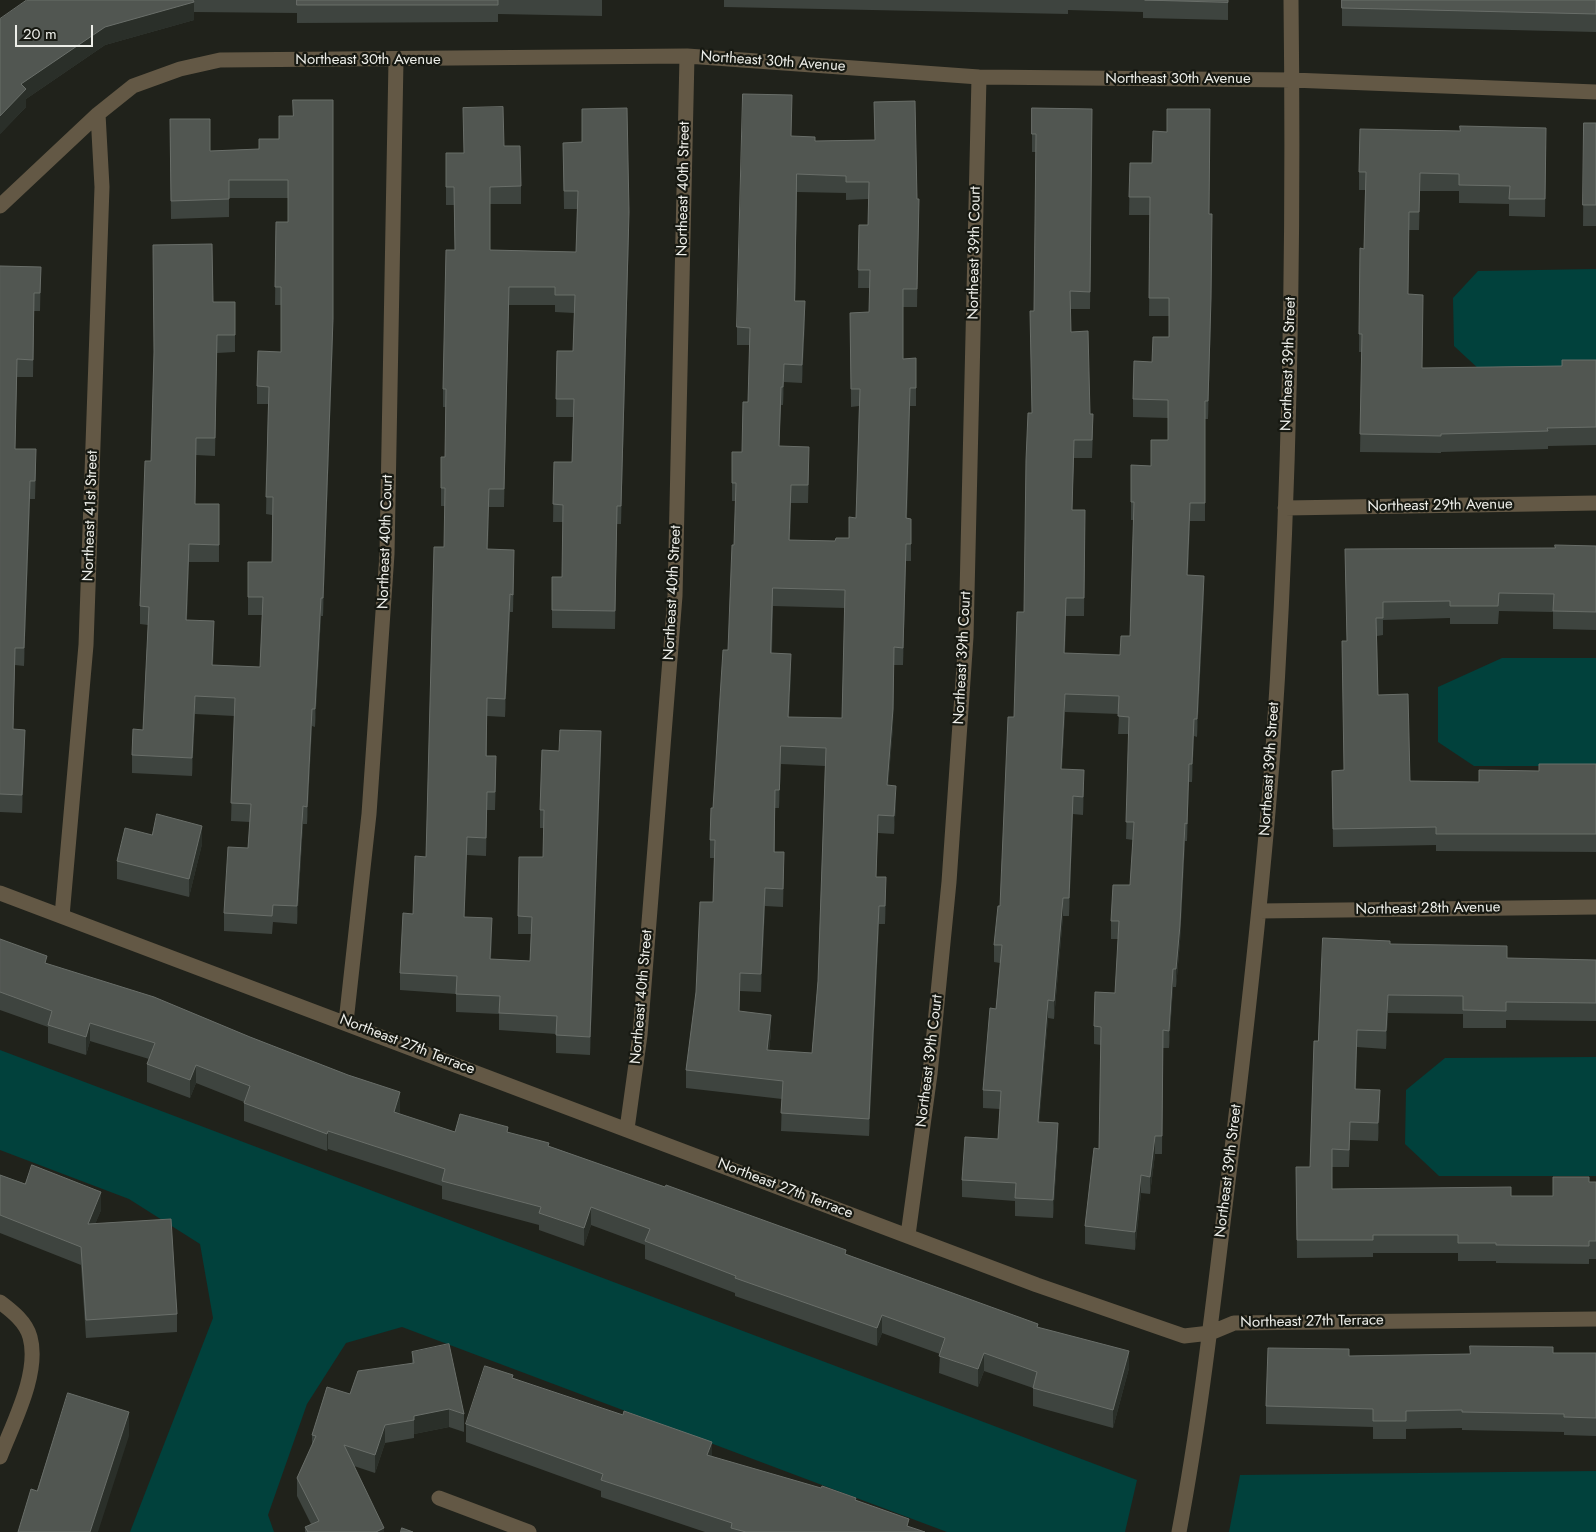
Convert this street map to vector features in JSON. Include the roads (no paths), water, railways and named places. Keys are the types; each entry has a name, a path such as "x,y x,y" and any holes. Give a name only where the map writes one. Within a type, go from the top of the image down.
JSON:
{"street":[{"name":"Northeast 39th Street","path":"1180,1532 1192,1464 1210,1333 1259,910 1273,747 1285,508 1291,292 1291,0"},
{"name":"Northeast 30th Avenue","path":"0,206 98,114 133,86 180,69 220,60 396,60 687,56 979,77 1292,80 1596,92"},
{"name":"Northeast 40th Street","path":"627,1129 640,1035 675,596 687,56"},
{"name":"Northeast 40th Court","path":"346,1022 368,814 387,554 396,60"},
{"name":"Northeast 39th Court","path":"908,1235 930,1074 948,891 966,637 979,77"},
{"name":"Northeast 41st Street","path":"62,916 86,646 102,187 98,114"},
{"name":"Northeast 29th Avenue","path":"1285,508 1596,504"},
{"name":"Northeast 27th Terrace","path":"0,892 1038,1285 1184,1336 1210,1333 1234,1323 1596,1319"},
{"name":"Northeast 28th Avenue","path":"1259,910 1596,907"},
{"path":"0,1302 17,1315 30,1336 32,1356 29,1380 0,1457"},
{"path":"439,1498 529,1532"}],"water":[{"path":"1596,269 1596,370 1481,371 1454,346 1453,298 1478,271"},
{"path":"1502,658 1596,658 1596,766 1474,766 1438,742 1438,687"},
{"path":"0,1050 1137,1480 1125,1532 947,1532 402,1327 346,1343 307,1404 268,1515 274,1532 130,1532 213,1318 200,1244 129,1199 0,1150"},
{"path":"1596,1057 1596,1176 1439,1176 1405,1144 1406,1090 1445,1058"},
{"path":"1596,1471 1596,1532 1229,1532 1240,1475"}]}
